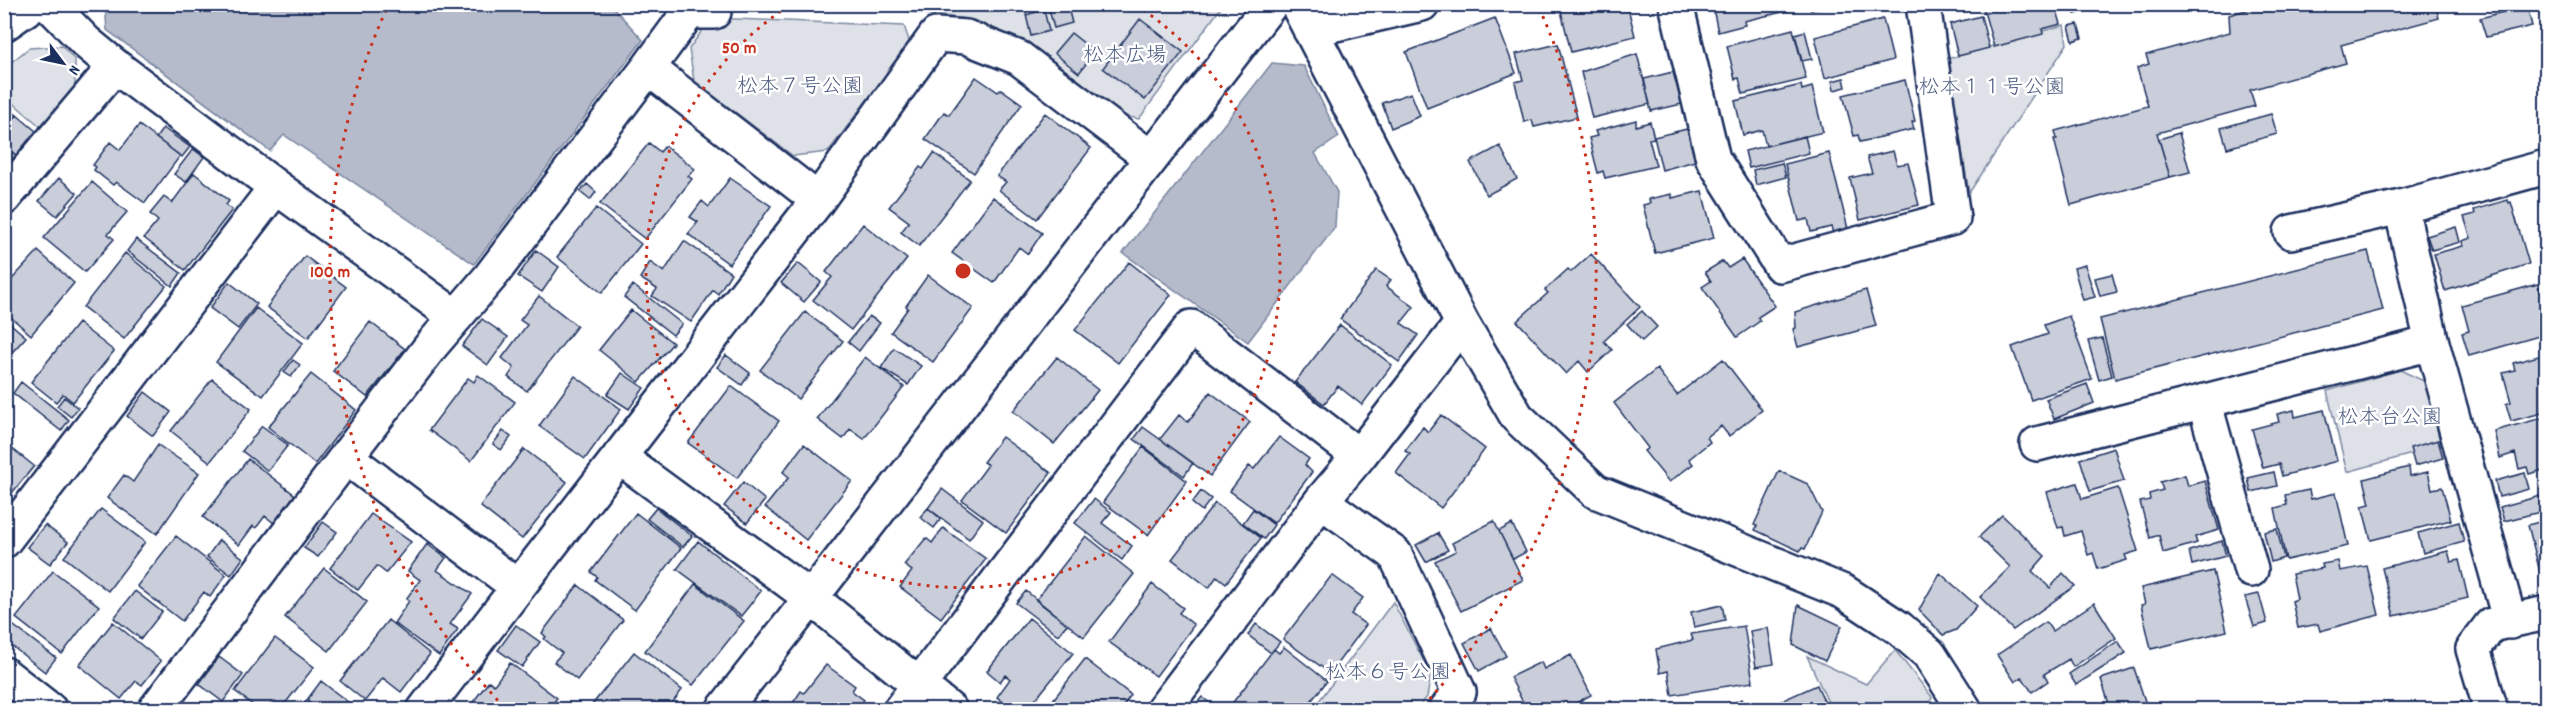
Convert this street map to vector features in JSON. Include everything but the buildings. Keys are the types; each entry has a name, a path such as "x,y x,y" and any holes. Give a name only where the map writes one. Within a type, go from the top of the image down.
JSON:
{"street":[{"path":"4,24 33,4"},
{"path":"49,4 86,42 115,66 276,187 456,317"},
{"path":"723,710 1270,4"},
{"path":"1422,4 1304,17 1462,323 1517,417 1595,491 1844,592 1899,628 1929,654 1965,710"},
{"path":"1676,4 1713,159 1780,265 1953,218 1923,4"},
{"path":"155,710 431,346 490,277 689,12 714,12"},
{"path":"424,710 818,200 936,35 966,37 1019,58 1151,158"},
{"path":"4,198 115,66"},
{"path":"648,68 818,200"},
{"path":"2291,232 2401,207 2547,168"},
{"path":"4,541 276,187"},
{"path":"2401,207 2432,344 2510,622"},
{"path":"1163,710 1321,501 1359,456 1462,323"},
{"path":"909,697 1191,327 1359,456"},
{"path":"2037,444 2432,344"},
{"path":"2204,401 2251,570"},
{"path":"346,457 518,587"},
{"path":"620,458 811,598 909,697 950,710"},
{"path":"1321,501 1395,554 1460,693 1446,710"},
{"path":"2491,710 2473,649 2491,625 2547,613"},
{"path":"4,674 50,710"}],"green space":[{"name":"松本広場","path":"858,5 1223,5 1139,119 1124,116 1023,41 966,19"},
{"name":"松本７号公園","path":"711,18 904,26 910,43 828,152 793,156 694,81 689,49"},
{"name":"松本１１号公園","path":"2064,25 2067,44 1969,193 1947,59"},
{"path":"62,46 75,60 75,86 41,127 5,96 5,67 29,48"},
{"name":"松本台公園","path":"2400,370 2426,382 2441,446 2347,472 2327,391"},
{"name":"松本６号公園","path":"1393,602 1431,675 1427,697 1417,709 1313,709"},
{"path":"1895,650 1932,697 1927,709 1831,709 1807,656 1866,684"}],"water":[{"path":"105,5 611,5 643,40 474,264 284,135 270,151 107,30"},
{"path":"1272,63 1304,66 1339,137 1315,153 1337,192 1335,227 1248,342 1123,253"}]}
